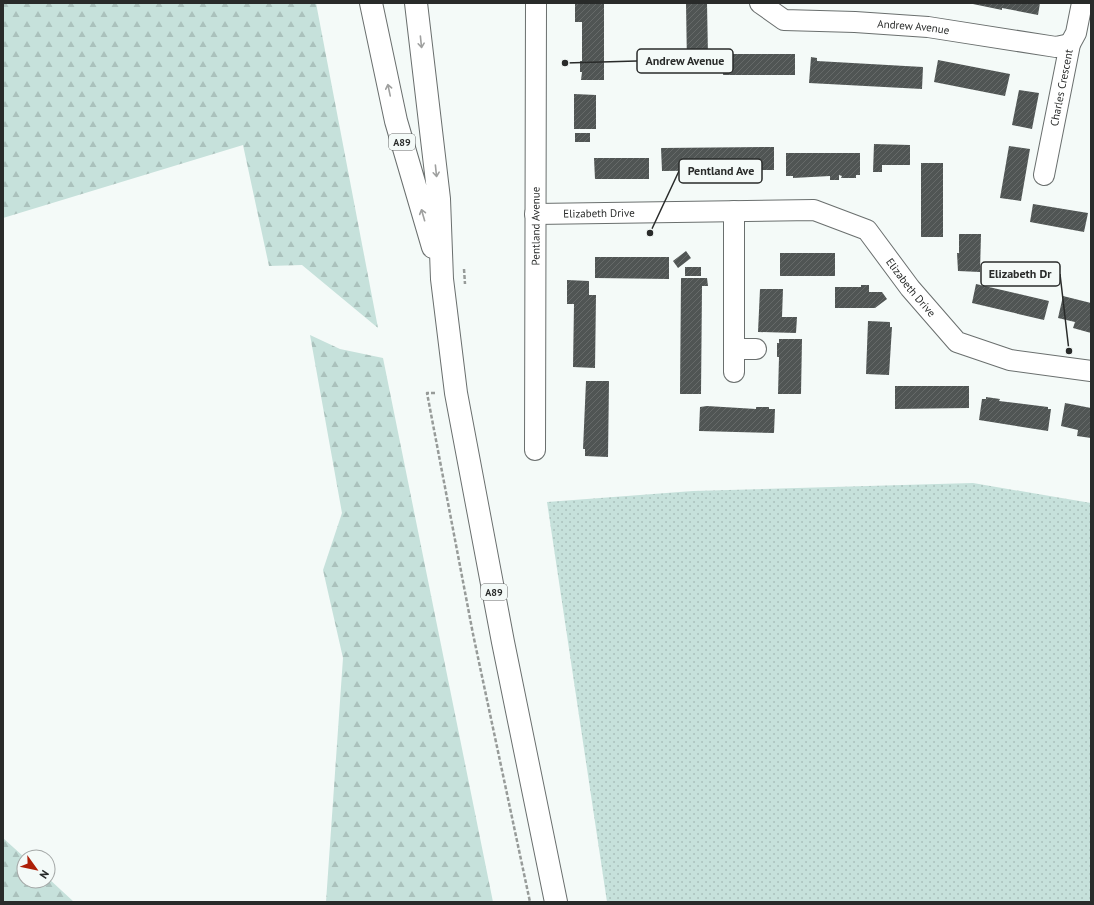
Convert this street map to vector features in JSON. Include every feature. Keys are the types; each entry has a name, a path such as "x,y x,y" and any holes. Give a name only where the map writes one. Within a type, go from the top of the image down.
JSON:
{"main road":[{"name":"A89","path":"371,3 396,121 442,279"},
{"name":"A89","path":"416,3 439,199 442,279 456,394 503,642 556,902"}],"street":[{"name":"Pentland Avenue","path":"535,450 536,3"},
{"name":"Andrew Avenue","path":"760,3 784,20 855,22 928,27 1056,47 1070,44"},
{"name":"Charles Crescent","path":"1044,175 1070,44 1076,33 1082,3"},
{"name":"Elizabeth Drive","path":"536,214 814,210 867,230 910,288 957,342 1010,360 1091,372"},
{"path":"734,211 734,372"},
{"path":"734,349 756,349"}],"green space":[{"path":"3,3 316,3 378,328 302,265 269,266 243,145 3,218"},
{"path":"310,335 340,349 383,358 493,902 326,902 343,658 323,570 342,513"},
{"path":"973,483 1091,503 1091,902 607,902 547,502 693,491"},
{"path":"3,838 16,850 16,889 56,889 56,885 74,902 3,902"}],"building":[{"path":"575,3 604,3 604,80 581,80 582,72 580,72 580,61 582,61 582,22 575,22"},
{"path":"686,3 707,3 708,56 700,56 700,65 687,65"},
{"path":"968,3 1040,3 1038,15"},
{"path":"723,54 795,54 795,75 723,75"},
{"path":"811,57 817,58 817,61 923,67 922,89 809,83"},
{"path":"938,60 1010,74 1005,96 934,82"},
{"path":"1019,90 1039,93 1032,129 1012,125"},
{"path":"574,94 596,95 596,129 574,129"},
{"path":"575,133 590,133 590,142 575,142"},
{"path":"874,144 910,145 910,165 882,165 882,172 873,172"},
{"path":"1009,146 1030,149 1021,201 1000,198"},
{"path":"774,147 774,170 662,171 661,148"},
{"path":"786,153 860,153 860,175 856,175 856,178 841,178 842,176 839,175 839,180 830,180 830,176 793,178 793,176 786,176"},
{"path":"594,158 649,158 649,179 595,179"},
{"path":"921,163 943,163 943,237 921,237"},
{"path":"1033,204 1088,213 1084,232 1030,222"},
{"path":"959,234 981,234 980,272 958,271 957,253 959,253"},
{"path":"686,251 691,258 678,268 673,261"},
{"path":"780,253 835,253 835,276 780,276"},
{"path":"595,257 669,257 669,279 595,278"},
{"path":"685,267 701,267 701,276 685,276"},
{"path":"681,278 707,278 708,286 702,286 701,394 680,394"},
{"path":"567,280 589,281 589,295 596,295 595,368 573,367 574,304 567,304"},
{"path":"976,284 1049,301 1044,320 972,303"},
{"path":"861,285 869,285 869,292 882,292 887,299 875,308 835,308 835,287 861,287"},
{"path":"760,289 783,289 782,317 797,317 796,333 758,332"},
{"path":"1063,296 1091,303 1091,333 1073,328 1075,322 1058,318"},
{"path":"868,321 890,322 890,327 892,327 889,375 866,374"},
{"path":"779,339 802,339 801,394 778,394 779,357 777,357 777,343 779,343"},
{"path":"586,381 609,381 608,457 585,456 585,449 583,449"},
{"path":"895,386 969,386 969,408 895,409"},
{"path":"986,397 1000,399 999,401 1048,407 1048,409 1051,409 1048,431 979,420 982,399 986,399"},
{"path":"1065,403 1091,408 1091,438 1077,436 1078,430 1061,426"},
{"path":"707,406 756,409 756,407 769,407 769,409 775,409 774,433 699,431 700,407"}],"place":[{"name":"Andrew Avenue","path":"565,63"},
{"name":"Pentland Ave","path":"650,233"},
{"name":"Elizabeth Dr","path":"1069,351"}]}
